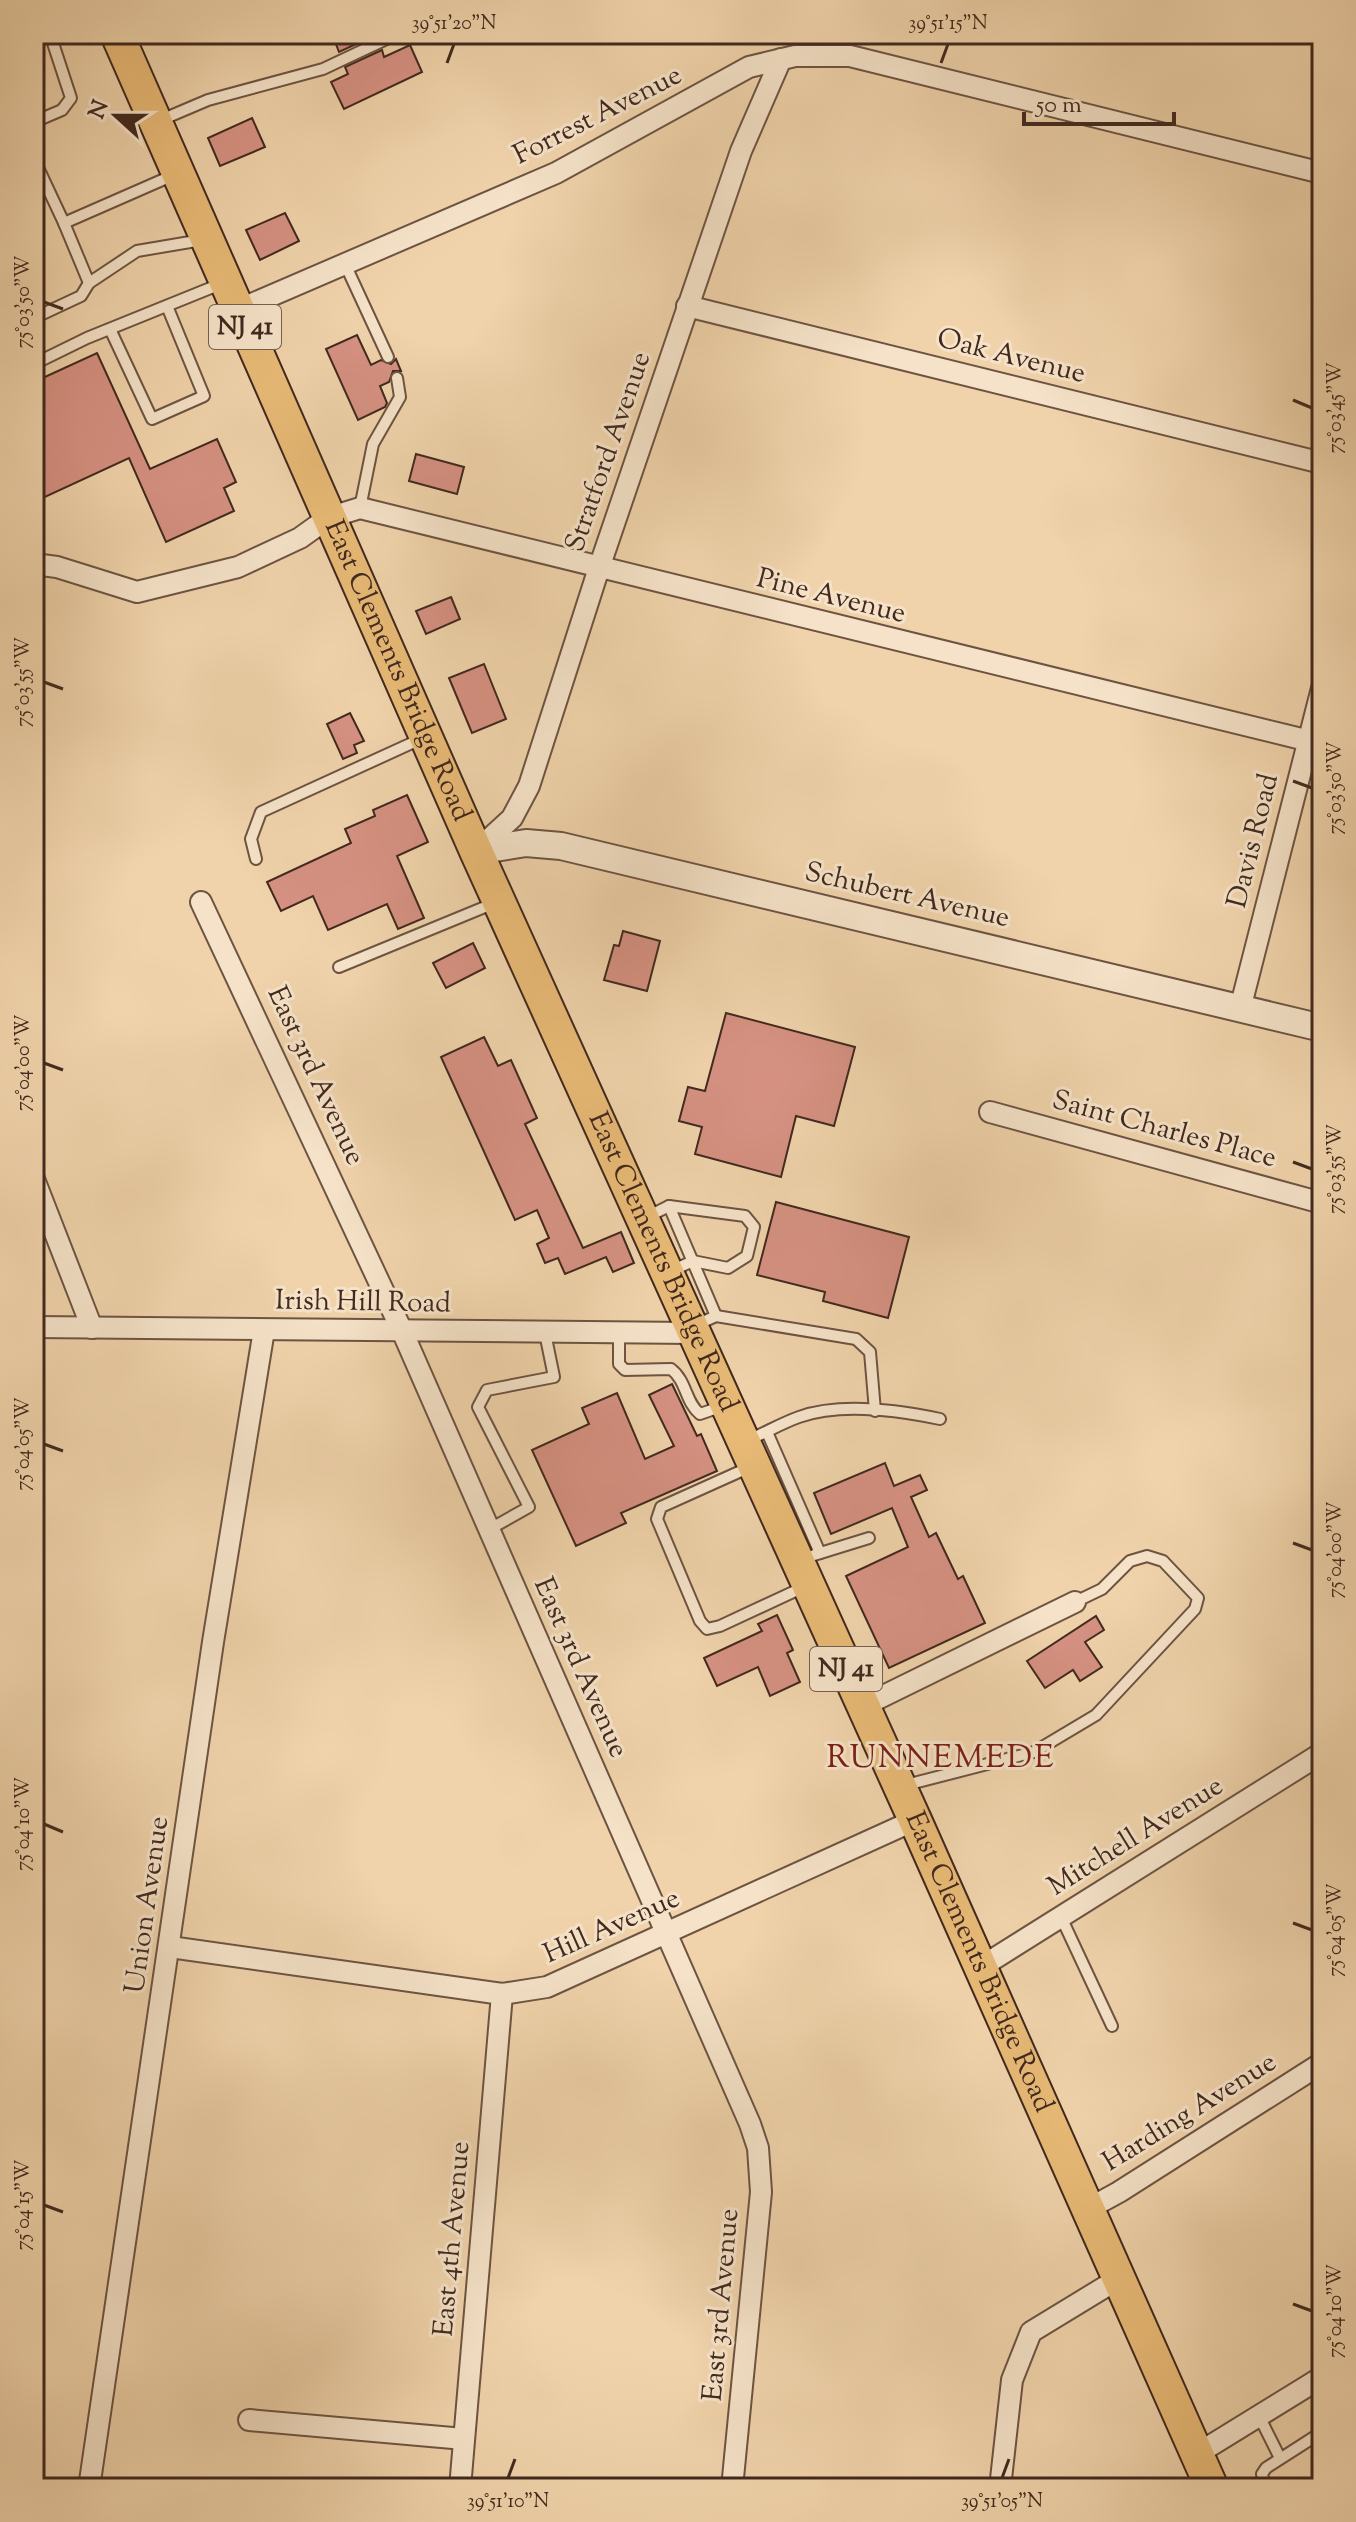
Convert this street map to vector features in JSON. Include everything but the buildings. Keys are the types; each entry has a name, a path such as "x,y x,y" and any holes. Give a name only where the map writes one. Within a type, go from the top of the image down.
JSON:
{"main road":[{"name":"East Clements Bridge Road","path":"117,34 498,901 655,1213 679,1268 725,1405 754,1447 808,1567 863,1706 1212,2488"}],"street":[{"name":"Forrest Avenue","path":"232,296 345,264 556,173 749,67 781,59 850,56 1322,173"},
{"name":"Stratford Avenue","path":"476,851 512,818 529,786 687,306 741,151 781,59"},
{"name":"Oak Avenue","path":"687,306 1322,463"},
{"path":"34,564 57,567 137,592 238,567 300,538 328,518 360,508"},
{"name":"Pine Avenue","path":"360,508 1315,742"},
{"name":"Davis Road","path":"1240,1009 1315,742 1322,688"},
{"name":"Schubert Avenue","path":"476,851 526,843 561,846 1322,1028"},
{"name":"East 3rd Avenue","path":"201,902 403,1333 750,2124 761,2173 732,2488"},
{"name":"Saint Charles Place","path":"990,1112 1322,1203"},
{"path":"34,1179 92,1328"},
{"name":"Irish Hill Road","path":"34,1327 619,1333 699,1326"},
{"name":"Union Avenue","path":"89,2488 213,1642 264,1330"},
{"path":"863,1706 1075,1602"},
{"name":"Mitchell Avenue","path":"981,1967 1322,1753"},
{"name":"Hill Avenue","path":"170,1947 502,1994 547,1987 915,1820"},
{"name":"East 4th Avenue","path":"460,2488 502,1994"},
{"name":"Harding Avenue","path":"1088,2209 1322,2063"},
{"path":"1000,2488 1012,2380 1031,2332 1118,2279"},
{"path":"1197,2454 1322,2377"},
{"path":"249,2420 464,2439"}],"lane":[{"path":"34,122 62,110 71,98 50,34"},
{"path":"156,123 208,100 323,69 393,36"},
{"path":"34,159 37,177 64,223 89,283"},
{"path":"64,223 178,174"},
{"path":"34,318 81,296 89,283 137,251 207,240"},
{"path":"345,264 388,357"},
{"path":"34,364 167,306 232,296"},
{"path":"110,329 152,419 204,396 167,306"},
{"path":"360,508 373,444 400,397 397,378"},
{"path":"256,859 251,839 261,812 425,737"},
{"path":"339,967 498,901"},
{"path":"655,1213 745,1216 754,1227 747,1256 728,1268 679,1268"},
{"path":"699,1326 856,1339 870,1352 875,1411"},
{"path":"488,1530 529,1507 478,1407 487,1390 554,1377 545,1333"},
{"path":"619,1333 619,1364 625,1370 671,1369 681,1376 692,1408 700,1414 725,1405"},
{"path":"869,1538 808,1567 720,1626 707,1629 700,1621 657,1519 661,1507 801,1416 897,1410 940,1419"},
{"path":"900,1786 1034,1752 1096,1715 1195,1609 1198,1598 1163,1561 1147,1556 1130,1561 1102,1589 1075,1602"},
{"path":"1061,1917 1112,2026"},
{"path":"1259,2416 1280,2458"},
{"path":"1265,2488 1262,2474 1280,2458 1322,2432"}],"district":[{"name":"RUNNEMEDE","path":"941,1759"}]}
